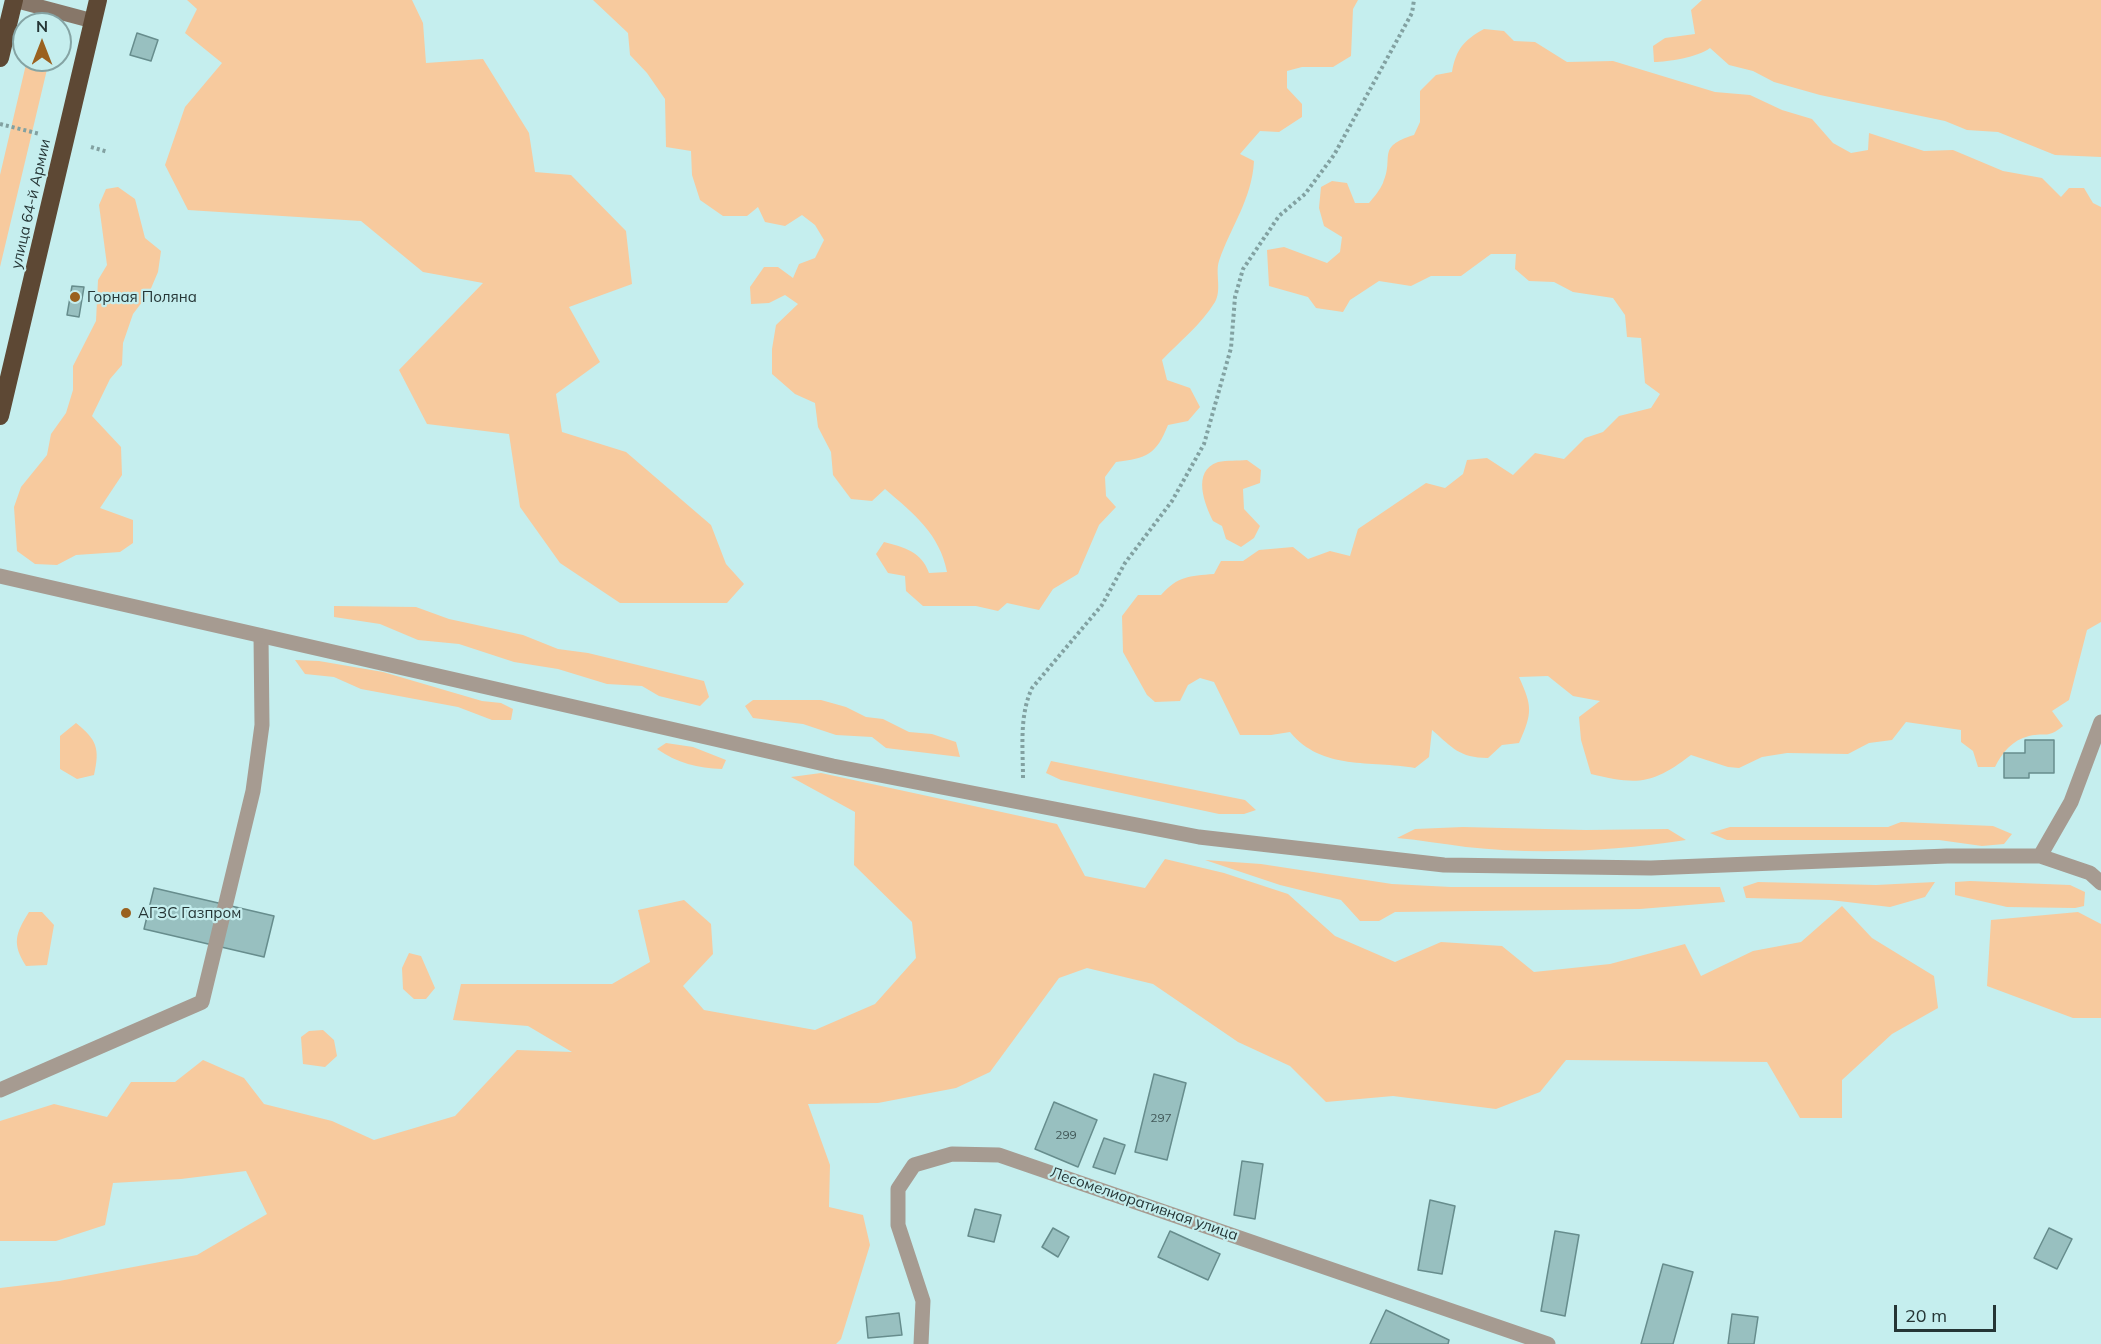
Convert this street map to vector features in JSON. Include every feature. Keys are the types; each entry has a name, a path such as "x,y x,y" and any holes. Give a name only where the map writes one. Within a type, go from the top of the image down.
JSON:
{"highway":[{"path":"0,58 14,0"},
{"name":"улица 64-й Армии","path":"0,416 98,0"}],"main road":[{"path":"14,0 93,21"}],"street":[{"path":"0,576 833,766 1199,837 1444,865 1651,868 1947,856 2040,856 2090,873 2101,883"},
{"path":"0,1090 201,1002 253,791 262,725 261,636"},
{"path":"2040,856 2071,802 2101,722"},
{"name":"Лесомелиоративная улица","path":"921,1344 923,1301 898,1225 898,1189 914,1165 952,1154 999,1155 1548,1344"}],"path":[{"path":"1019,802 1023,779 1023,725 1026,701 1032,688 1102,605 1125,563 1172,501 1204,444 1231,348 1235,297 1243,269 1280,216 1305,194 1334,155 1412,13 1414,0"}],"shaded area":[{"path":"187,0 412,0 423,23 426,63 483,59 529,133 535,172 571,175 626,231 632,284 569,307 600,362 556,394 562,432 626,452 711,525 726,564 744,584 727,603 620,603 560,563 520,507 509,434 427,424 399,370 483,283 423,272 361,221 188,210 165,165 185,107 222,63 185,33 197,9"},
{"path":"593,0 1358,0 1353,9 1351,56 1333,67 1302,67 1287,71 1287,88 1302,104 1302,117 1279,132 1260,131 1240,154 1254,161 1252,175 1245,200 1219,261 1217,297 1203,318 1162,360 1167,380 1190,388 1200,407 1188,421 1168,425 1159,443 1149,453 1136,459 1116,462 1105,477 1106,496 1116,507 1099,525 1078,574 1053,589 1039,610 1007,603 998,611 976,606 923,606 906,591 905,576 888,573 876,554 884,542 905,548 917,555 929,573 947,572 932,535 885,489 872,501 851,499 833,475 831,452 818,427 815,403 795,394 772,374 772,349 776,325 798,304 785,295 769,303 751,304 750,287 764,267 778,267 793,278 799,264 815,258 824,240 815,225 802,215 785,226 765,222 758,207 747,216 723,216 700,200 692,175 691,151 666,147 665,99 647,73 630,55 628,33"},
{"path":"1702,0 2101,0 2101,157 2055,155 1998,132 1967,130 1945,121 1820,95 1774,82 1753,71 1729,65 1710,48 1683,58 1654,62 1653,46 1665,38 1695,34 1691,10"},
{"path":"1484,29 1504,31 1514,41 1535,42 1567,62 1613,61 1715,92 1750,95 1782,110 1812,119 1833,143 1851,153 1868,150 1869,133 1924,151 1953,150 2003,171 2042,178 2061,197 2069,188 2084,188 2093,203 2101,207 2101,622 2087,630 2069,700 2052,711 2063,726 2050,734 2029,736 2013,744 2004,752 1995,767 1978,767 1973,751 1961,742 1961,730 1906,722 1892,740 1869,743 1848,754 1787,753 1762,757 1739,768 1728,767 1691,755 1654,777 1633,781 1591,774 1581,740 1579,717 1600,701 1573,696 1548,676 1519,677 1528,702 1529,716 1519,743 1502,745 1488,758 1470,756 1451,746 1432,730 1429,757 1415,768 1348,762 1332,758 1317,753 1290,732 1271,735 1240,735 1214,682 1200,678 1188,685 1180,701 1155,702 1147,695 1123,652 1122,616 1138,595 1161,595 1184,578 1214,574 1221,561 1243,561 1259,550 1293,547 1308,559 1330,551 1350,556 1358,529 1426,483 1445,488 1463,474 1467,460 1487,458 1513,475 1535,453 1564,459 1585,438 1603,432 1619,416 1651,408 1660,394 1645,383 1641,338 1627,337 1625,315 1613,298 1573,292 1554,282 1529,281 1515,269 1516,254 1491,254 1461,276 1431,276 1411,286 1379,281 1350,300 1343,312 1316,308 1308,297 1269,286 1267,250 1284,247 1327,263 1340,252 1342,237 1324,226 1319,208 1321,187 1332,181 1347,183 1355,203 1369,203 1383,183 1390,149 1402,139 1414,135 1420,122 1420,91 1436,75 1452,72 1462,46"},
{"path":"24,72 46,72 0,267 0,175"},
{"path":"118,187 135,199 145,238 161,251 158,272 149,293 133,314 123,343 122,365 110,379 92,416 121,447 122,475 100,508 133,520 133,543 120,552 76,555 57,565 35,564 17,551 14,507 21,487 47,455 51,434 66,413 73,390 73,366 96,321 98,280 107,265 99,205 106,189"},
{"path":"1247,460 1261,470 1260,483 1243,489 1244,509 1260,526 1254,538 1241,547 1226,539 1222,526 1213,521 1204,498 1202,480 1210,466 1218,462"},
{"path":"334,606 416,607 449,619 523,635 558,649 588,653 704,681 709,697 700,706 659,696 642,686 607,684 558,669 514,662 459,644 418,640 380,624 334,617"},
{"path":"295,660 319,661 383,672 482,701 501,703 513,709 511,720 492,720 458,707 361,689 334,677 305,674"},
{"path":"753,700 821,700 846,707 866,717 883,719 909,732 932,734 956,742 960,757 886,748 872,737 836,735 803,724 753,718 745,706"},
{"path":"76,723 93,740 97,758 94,775 77,779 60,769 60,736"},
{"path":"666,743 693,747 726,760 722,769 688,764 657,749"},
{"path":"1051,761 1245,800 1256,810 1244,814 1219,814 1061,780 1046,773"},
{"path":"821,773 1057,824 1085,876 1145,888 1165,859 1224,873 1288,894 1335,936 1395,962 1441,942 1502,946 1534,972 1610,964 1685,944 1701,976 1753,951 1801,942 1842,906 1872,938 1934,976 1938,1008 1892,1034 1842,1080 1842,1118 1800,1118 1767,1062 1566,1060 1540,1092 1496,1109 1393,1096 1326,1102 1290,1066 1238,1042 1153,984 1087,968 1059,978 990,1072 956,1088 878,1103 808,1104 830,1165 829,1207 863,1215 870,1245 841,1339 836,1344 0,1344 0,1288 59,1281 197,1255 267,1214 246,1171 181,1179 113,1183 105,1225 56,1241 0,1241 0,1121 54,1104 107,1117 131,1082 175,1082 203,1060 244,1078 264,1104 332,1121 374,1140 455,1116 517,1050 572,1052 528,1026 453,1020 461,984 612,984 650,962 638,910 684,900 711,924 713,954 683,986 704,1010 815,1030 875,1004 916,958 912,922 854,865 855,812 791,777"},
{"path":"1901,822 1993,826 2012,834 2004,844 1982,846 1939,840 1727,840 1710,833 1730,827 1888,827"},
{"path":"1463,827 1668,829 1686,840 1604,849 1521,851 1397,838 1415,829"},
{"path":"1205,860 1261,864 1392,884 1451,887 1720,887 1725,902 1640,909 1395,912 1379,921 1360,921 1341,900 1280,885"},
{"path":"1758,882 1876,885 1935,882 1925,897 1890,907 1830,900 1746,898 1743,887"},
{"path":"1955,882 2070,885 2085,892 2084,906 2075,908 2007,907 1955,895"},
{"path":"29,912 42,912 54,925 47,965 26,966 19,951 18,933"},
{"path":"2078,912 2101,924 2101,1018 2073,1018 1987,986 1991,920"},
{"path":"409,953 421,956 435,988 426,999 414,999 403,989 402,968"},
{"path":"323,1030 334,1040 337,1056 325,1067 303,1064 301,1037 309,1031"}],"building":[{"path":"137,33 158,40 151,61 130,55"},
{"path":"72,286 84,287 79,317 67,315"},
{"path":"2025,740 2054,740 2054,773 2029,773 2029,778 2004,778 2004,753 2025,753"},
{"path":"154,888 274,916 264,957 144,929"},
{"path":"1154,1074 1186,1083 1167,1160 1135,1152"},
{"path":"1054,1102 1097,1120 1078,1167 1035,1149"},
{"path":"1104,1138 1125,1145 1115,1174 1093,1167"},
{"path":"1242,1161 1263,1164 1255,1219 1234,1215"},
{"path":"1430,1200 1455,1206 1442,1274 1418,1270"},
{"path":"975,1209 1001,1215 994,1242 968,1236"},
{"path":"1053,1228 1069,1237 1058,1257 1042,1247"},
{"path":"2049,1228 2072,1239 2057,1269 2034,1258"},
{"path":"1170,1231 1220,1254 1208,1280 1158,1257"},
{"path":"1555,1231 1579,1235 1565,1316 1541,1311"},
{"path":"1663,1264 1693,1272 1673,1344 1641,1344"},
{"path":"1386,1310 1449,1340 1448,1344 1370,1344"},
{"path":"899,1313 902,1335 868,1338 866,1317"},
{"path":"1732,1314 1758,1317 1754,1344 1728,1344"}],"place":[{"name":"Горная Поляна","path":"75,297"},
{"name":"АГЗС Газпром","path":"126,913"}]}
